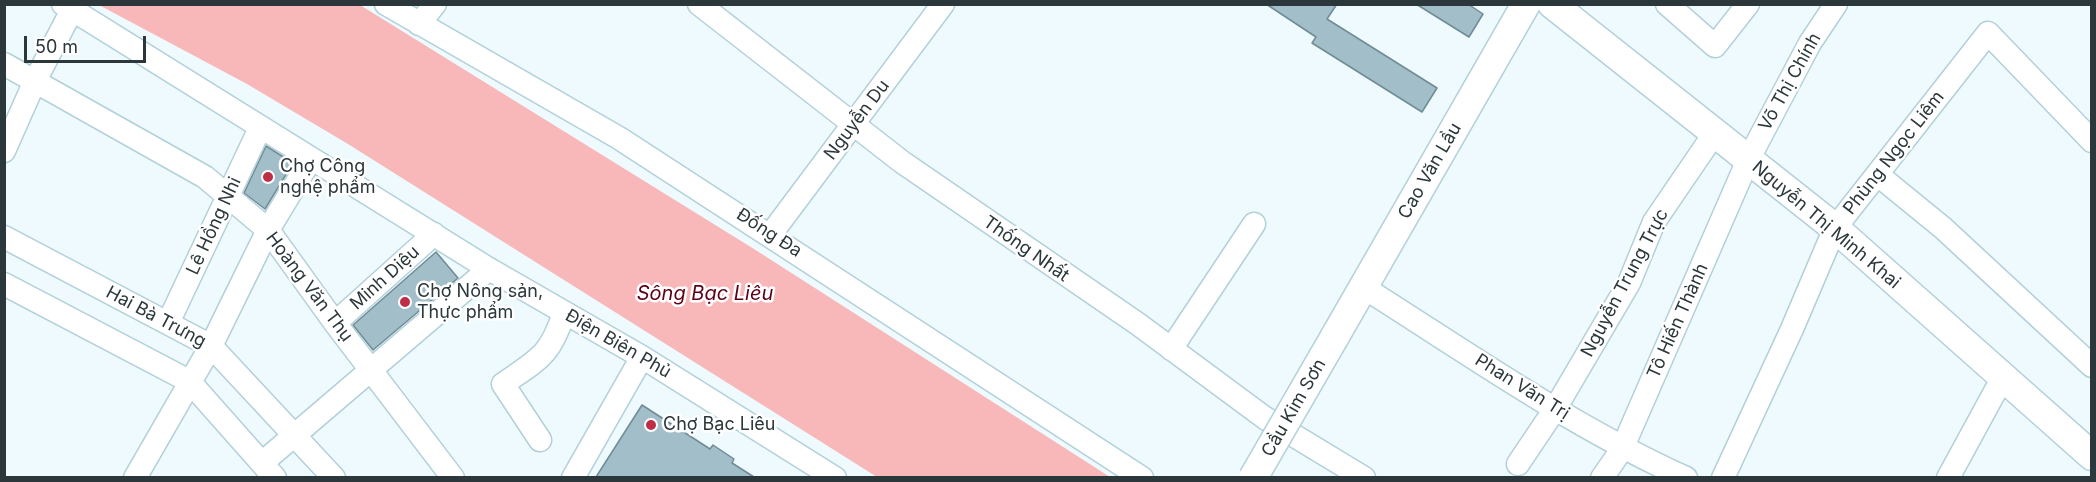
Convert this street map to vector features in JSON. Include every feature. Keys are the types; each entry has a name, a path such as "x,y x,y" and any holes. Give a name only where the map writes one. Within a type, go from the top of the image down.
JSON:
{"main road":[{"name":"Cao Văn Lầu","path":"1334,338 1526,4"},
{"name":"Nguyễn Thị Minh Khai","path":"1552,4 1834,228 2091,456"},
{"name":"Cầu Kim Sơn","path":"1253,477 1334,338"}],"street":[{"name":"Đống Đa","path":"386,4 619,138 771,234 1142,477"},
{"path":"419,24 435,4"},
{"name":"Thống Nhất","path":"699,4 903,162 1171,349 1265,418 1364,477"},
{"name":"Nguyễn Du","path":"771,234 943,4"},
{"path":"1667,4 1715,46 1748,4"},
{"name":"Võ Thị Chính","path":"1748,160 1810,43 1836,4"},
{"path":"4,150 68,7"},
{"name":"Điện Biên Phủ","path":"68,7 489,269 642,357 835,477"},
{"name":"Phùng Ngọc Liêm","path":"1723,477 1792,329 1834,228 1988,33 2091,141"},
{"name":"Hoàng Văn Thụ","path":"4,64 205,177 268,230 335,323 453,477"},
{"name":"Lê Hồng Nhi","path":"168,323 260,128"},
{"name":"Nguyễn Trung Trực","path":"1518,464 1555,409 1629,283 1654,222 1714,134"},
{"path":"135,477 211,346 268,230 311,159"},
{"name":"Tô Hiến Thành","path":"1602,477 1622,449 1748,160"},
{"path":"1878,175 1943,228 2091,366"},
{"path":"1171,349 1254,224"},
{"name":"Minh Diệu","path":"335,323 434,234"},
{"name":"Hai Bà Trưng","path":"4,237 211,346 334,477"},
{"path":"4,284 189,381 269,470 295,434 489,269"},
{"name":"Phan Văn Trị","path":"1363,287 1622,449 1686,477"},
{"path":"540,440 503,384 542,359 555,338 564,313"},
{"path":"573,477 642,357"},
{"path":"1948,477 2003,377"}],"water":[{"name":"Sông Bạc Liêu","path":"99,5 360,5 754,249 1110,477 877,477 348,144 247,84"}],"building":[{"path":"1266,4 1337,4 1327,19 1437,88 1422,112 1312,43 1316,37"},
{"path":"1416,4 1468,4 1483,14 1469,37"},
{"name":"Chợ Công nghệ phẩm","path":"266,146 293,163 265,209 244,193"},
{"name":"Chợ Nông sản, Thực phẩm","path":"436,252 458,278 373,350 353,325"},
{"name":"Chợ Bạc Liêu","path":"642,405 710,449 713,445 734,459 732,463 754,477 596,477"}],"place":[{"name":"Chợ Công nghệ phẩm","path":"268,177"},
{"name":"Chợ Nông sản, Thực phẩm","path":"405,302"},
{"name":"Chợ Bạc Liêu","path":"651,425"}]}
